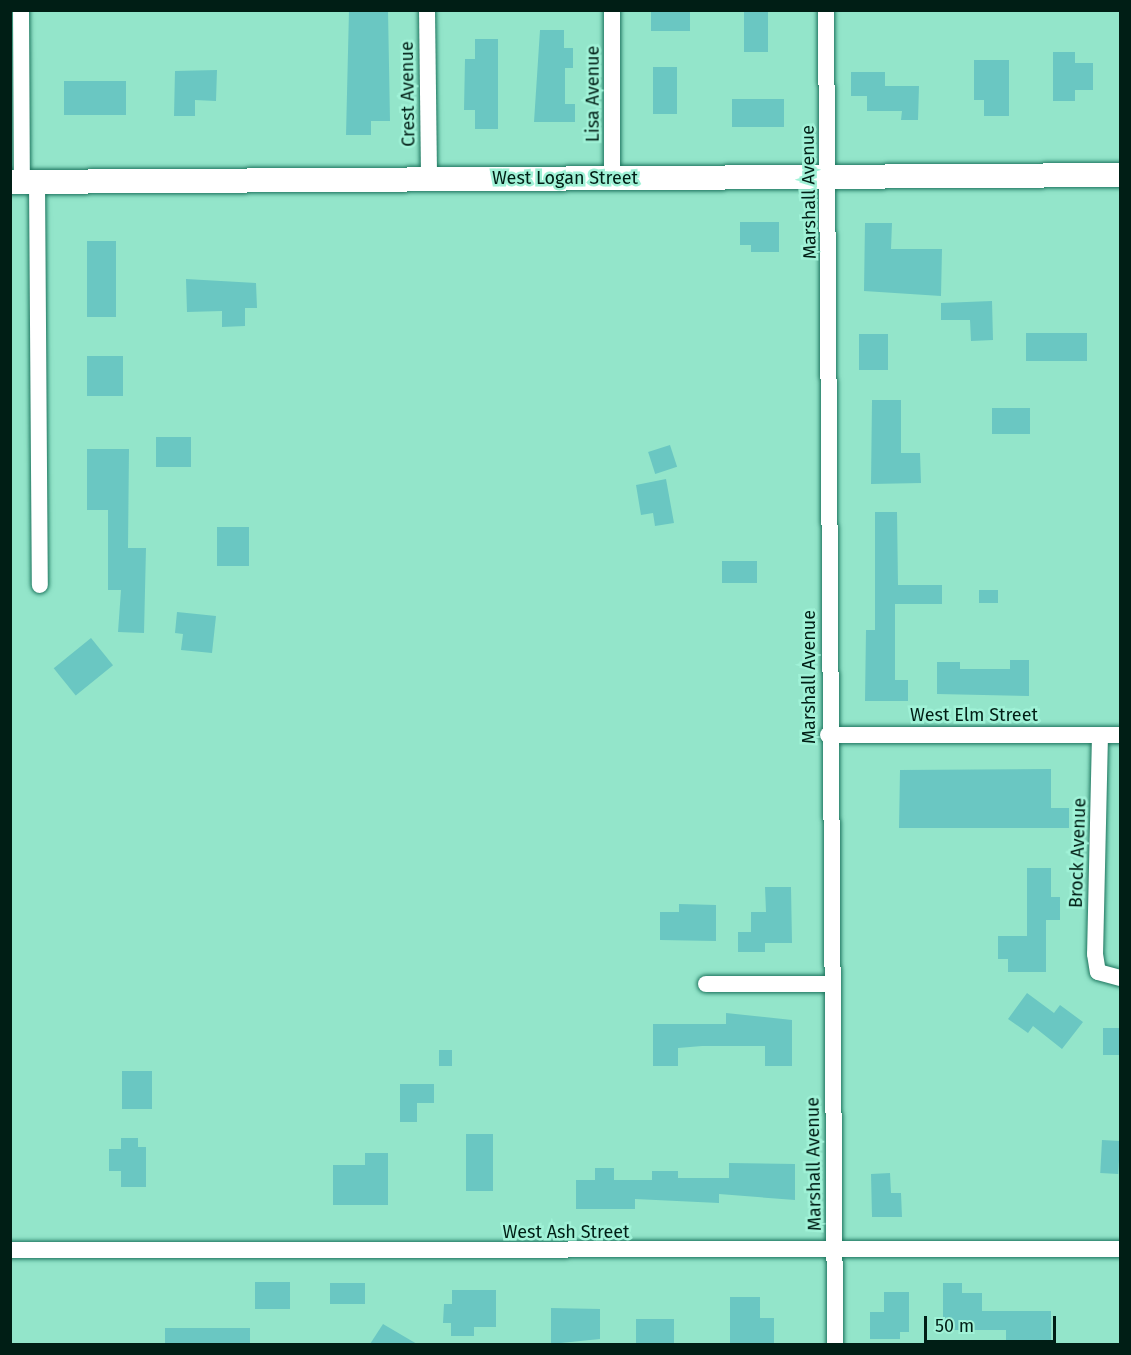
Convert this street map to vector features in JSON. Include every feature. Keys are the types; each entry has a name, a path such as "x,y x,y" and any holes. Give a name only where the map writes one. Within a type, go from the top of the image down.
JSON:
{"street":[{"path":"21,10 23,182 40,585"},
{"name":"Crest Avenue","path":"427,10 429,178"},
{"name":"Lisa Avenue","path":"612,10 612,177"},
{"name":"Marshall Avenue","path":"826,10 828,735 835,1344"},
{"name":"West Logan Street","path":"23,182 1120,175"},
{"name":"West Elm Street","path":"828,735 1120,735"},
{"name":"Brock Avenue","path":"1100,735 1098,972 1120,978"},
{"path":"706,984 832,984"},
{"name":"West Ash Street","path":"10,1250 1120,1249"}],"building":[{"path":"349,10 388,10 390,121 371,121 371,135 346,135"},
{"path":"651,10 690,10 690,31 651,31"},
{"path":"744,10 768,10 768,52 744,52"},
{"path":"540,30 564,30 564,48 573,48 573,68 565,68 565,104 575,104 575,122 534,122"},
{"path":"475,39 498,39 498,129 475,129 475,110 464,110 465,59 475,59"},
{"path":"1053,52 1075,52 1075,63 1093,63 1093,90 1075,90 1075,101 1053,101"},
{"path":"974,60 1009,60 1009,116 984,116 984,100 974,100"},
{"path":"653,67 677,67 677,114 653,114"},
{"path":"217,70 216,101 195,100 195,116 174,116 175,71"},
{"path":"851,72 885,72 885,86 919,86 918,120 901,120 902,111 867,111 867,96 851,96"},
{"path":"64,81 126,81 126,115 64,115"},
{"path":"732,99 784,99 784,127 732,127"},
{"path":"740,222 779,222 779,252 751,252 751,245 740,245"},
{"path":"865,223 892,223 891,249 942,249 941,296 864,291"},
{"path":"87,241 116,241 116,317 87,317"},
{"path":"186,279 256,283 257,308 245,308 245,326 222,327 222,311 187,312"},
{"path":"992,301 993,340 971,341 970,320 941,320 941,303"},
{"path":"1026,333 1087,333 1087,361 1026,361"},
{"path":"859,334 888,334 888,370 859,370"},
{"path":"87,356 123,356 123,396 87,396"},
{"path":"872,400 901,400 901,453 920,453 921,483 871,484"},
{"path":"992,408 1030,408 1030,434 992,434"},
{"path":"156,437 191,437 191,467 156,467"},
{"path":"670,445 677,467 655,474 648,452"},
{"path":"87,449 129,449 128,548 146,548 144,633 118,632 121,590 108,590 108,510 87,510"},
{"path":"666,479 674,523 655,526 653,513 641,515 636,485"},
{"path":"875,512 897,512 898,585 942,585 942,604 895,604 895,680 908,680 908,701 865,701 866,630 875,630"},
{"path":"217,527 249,527 249,566 217,566"},
{"path":"722,561 757,561 757,583 722,583"},
{"path":"979,590 998,590 998,603 979,603"},
{"path":"177,612 216,616 212,653 181,650 183,634 175,633"},
{"path":"91,638 113,665 76,695 54,668"},
{"path":"1010,660 1029,660 1029,696 937,694 937,662 960,662 960,669 1010,669"},
{"path":"1051,769 1051,808 1069,808 1069,828 899,828 900,770"},
{"path":"1027,868 1051,868 1051,897 1060,897 1060,920 1046,920 1046,972 1008,972 1008,959 998,959 998,936 1027,936"},
{"path":"765,887 791,887 792,943 765,943 765,952 738,952 738,932 751,932 751,912 766,912"},
{"path":"679,904 716,905 716,941 660,940 660,912 679,912"},
{"path":"1027,993 1054,1013 1060,1005 1083,1022 1062,1049 1033,1026 1028,1033 1008,1019"},
{"path":"726,1013 792,1020 792,1066 765,1066 765,1046 702,1046 678,1048 678,1066 653,1066 653,1024 726,1024"},
{"path":"1103,1028 1120,1028 1120,1055 1103,1055"},
{"path":"439,1050 452,1050 452,1066 439,1066"},
{"path":"122,1071 152,1071 152,1109 122,1109"},
{"path":"400,1084 434,1084 434,1103 417,1103 417,1122 400,1122"},
{"path":"466,1134 493,1134 493,1191 466,1191"},
{"path":"121,1138 138,1138 138,1147 146,1147 146,1187 121,1187 121,1171 109,1171 109,1149 121,1149"},
{"path":"1102,1140 1120,1141 1118,1174 1100,1173"},
{"path":"365,1153 388,1153 388,1205 333,1205 333,1165 365,1165"},
{"path":"729,1163 795,1164 795,1200 719,1194 719,1203 635,1199 635,1209 576,1209 576,1180 595,1180 595,1168 614,1168 614,1180 652,1180 652,1171 678,1171 678,1178 729,1178"},
{"path":"890,1173 891,1193 901,1193 902,1217 872,1217 871,1174"},
{"path":"255,1282 290,1282 290,1309 255,1309"},
{"path":"330,1283 365,1283 365,1304 330,1304"},
{"path":"943,1283 962,1283 962,1293 982,1293 982,1311 1051,1311 1051,1340 1006,1344 1006,1330 943,1330"},
{"path":"452,1290 496,1290 496,1327 474,1327 474,1336 451,1336 451,1323 443,1323 444,1304 452,1304"},
{"path":"884,1292 909,1292 909,1332 900,1332 900,1339 870,1339 870,1312 884,1312"},
{"path":"730,1297 760,1297 760,1318 774,1318 774,1344 730,1344"},
{"path":"551,1308 600,1309 600,1339 551,1344"},
{"path":"636,1319 674,1319 674,1344 636,1344"},
{"path":"383,1324 417,1344 370,1344"},
{"path":"165,1328 250,1328 250,1344 165,1344"}]}
